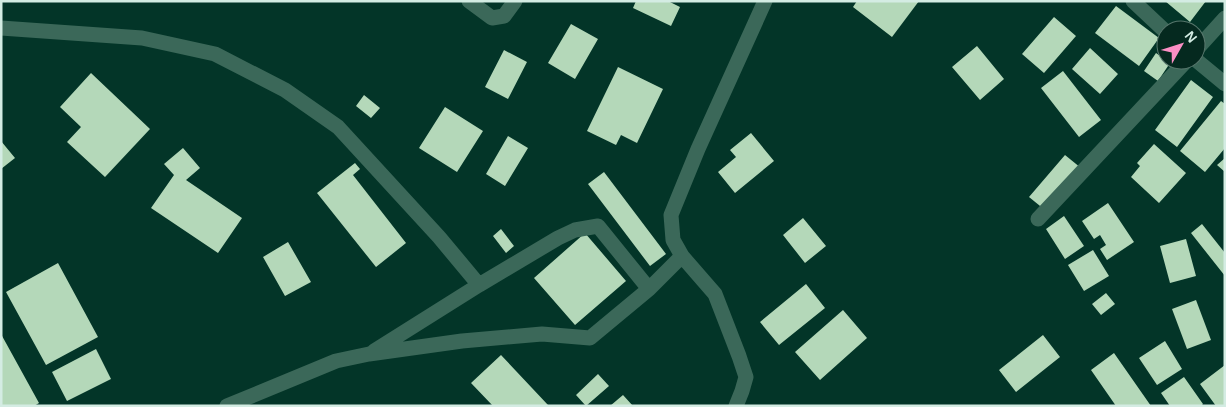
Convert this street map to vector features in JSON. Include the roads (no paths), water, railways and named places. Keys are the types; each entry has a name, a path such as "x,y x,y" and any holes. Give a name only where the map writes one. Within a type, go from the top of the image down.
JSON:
{"street":[{"path":"469,1 492,18 504,16 515,1"},
{"path":"736,406 746,377 739,356 715,294 682,256 673,240 671,215 698,149 765,1"},
{"path":"1133,1 1156,23"},
{"path":"1206,39 1225,18"},
{"path":"1,28 151,40 215,54 285,90 338,127 439,237 479,285"},
{"path":"1206,68 1225,84"},
{"path":"1038,219 1178,70"},
{"path":"369,354 479,285 558,238 575,230 598,226 649,289"},
{"path":"227,406 336,361 369,354 462,341 542,334 590,338 649,289 682,256"}]}
